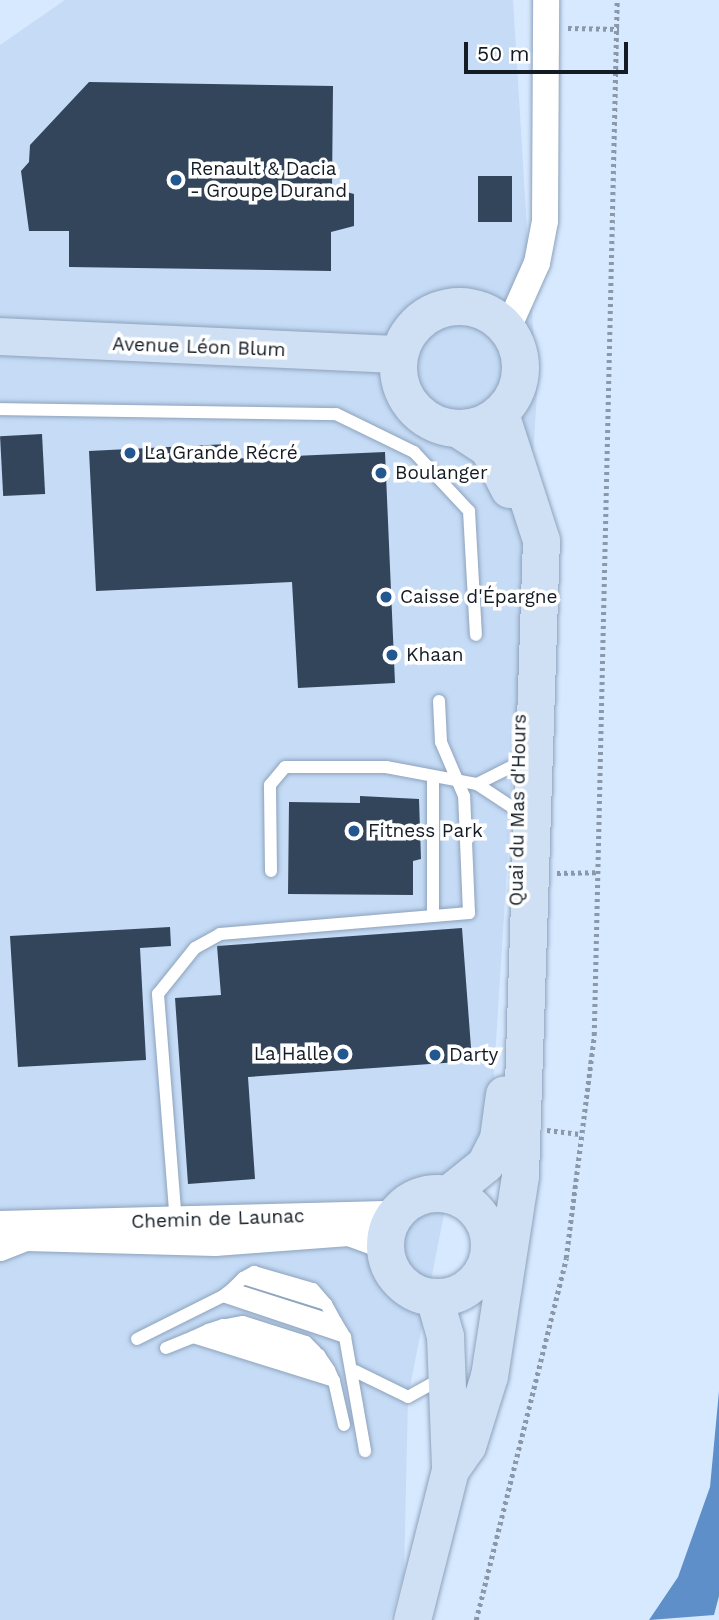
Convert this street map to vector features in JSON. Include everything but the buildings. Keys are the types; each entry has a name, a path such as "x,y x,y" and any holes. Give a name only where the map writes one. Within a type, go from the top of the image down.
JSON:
{"street":[{"path":"508,328 537,263 545,221 546,0"},
{"path":"455,305 493,315 508,328 521,363 512,399 500,413 457,428 423,416 410,403 399,354 418,320 455,305"},
{"name":"Avenue Léon Blum","path":"3,339 399,354"},
{"name":"Quai du Mas d'Hours","path":"450,1470 467,1446 489,1376 520,1175 541,540 500,413"},
{"name":"Quai du Mas d'Hours","path":"449,1194 485,1164 498,1138 515,999 519,763 519,524 488,448 457,428"},
{"name":"Quai du Mas d'Hours","path":"412,1620 450,1470 485,1259 523,1103"},
{"path":"449,1194 477,1211 485,1259 467,1288 434,1297 394,1275 390,1230 418,1196 449,1194"},
{"name":"Chemin de Launac","path":"0,1224 177,1224 390,1230"},
{"name":"Chemin de Launac","path":"0,1248 26,1238 215,1243 390,1230"},
{"name":"Quai du Mas d'Hours","path":"434,1297 448,1373 450,1470"}],"lane":[{"path":"0,408 336,414 414,452 469,511 476,635"},
{"path":"177,1224 158,993 195,948 220,934 469,913 459,782 441,742 439,701"},
{"path":"477,784 519,763"},
{"path":"271,871 270,785 285,767 386,767 433,779 477,784 518,811"},
{"path":"433,779 433,916"},
{"path":"137,1339 227,1292 243,1278 326,1304 345,1337 355,1371 365,1451"},
{"path":"227,1292 336,1322"},
{"path":"227,1292 345,1337"},
{"path":"166,1348 223,1325 319,1355 331,1376 344,1425"},
{"path":"208,1330 331,1376"},
{"path":"193,1337 331,1376"},
{"path":"355,1371 408,1397 448,1373"}],"path":[{"path":"476,1620 566,1258 594,1035 619,29 617,0"},
{"path":"547,27 619,29"},
{"path":"531,874 596,872"}],"shaded area":[{"path":"65,0 513,0 537,393 490,1137 448,1194 408,1397 404,1574 390,1620 0,1620 0,45"}],"water":[{"path":"719,1391 719,1596 714,1615 649,1620 678,1577 710,1487"}],"place":[{"name":"Renault & Dacia - Groupe Durand","path":"176,180"},
{"name":"La Grande Récré","path":"130,453"},
{"name":"Boulanger","path":"381,473"},
{"name":"Caisse d'Épargne","path":"386,597"},
{"name":"Khaan","path":"392,655"},
{"name":"Fitness Park","path":"354,831"},
{"name":"La Halle","path":"343,1054"},
{"name":"Darty","path":"435,1055"}]}
